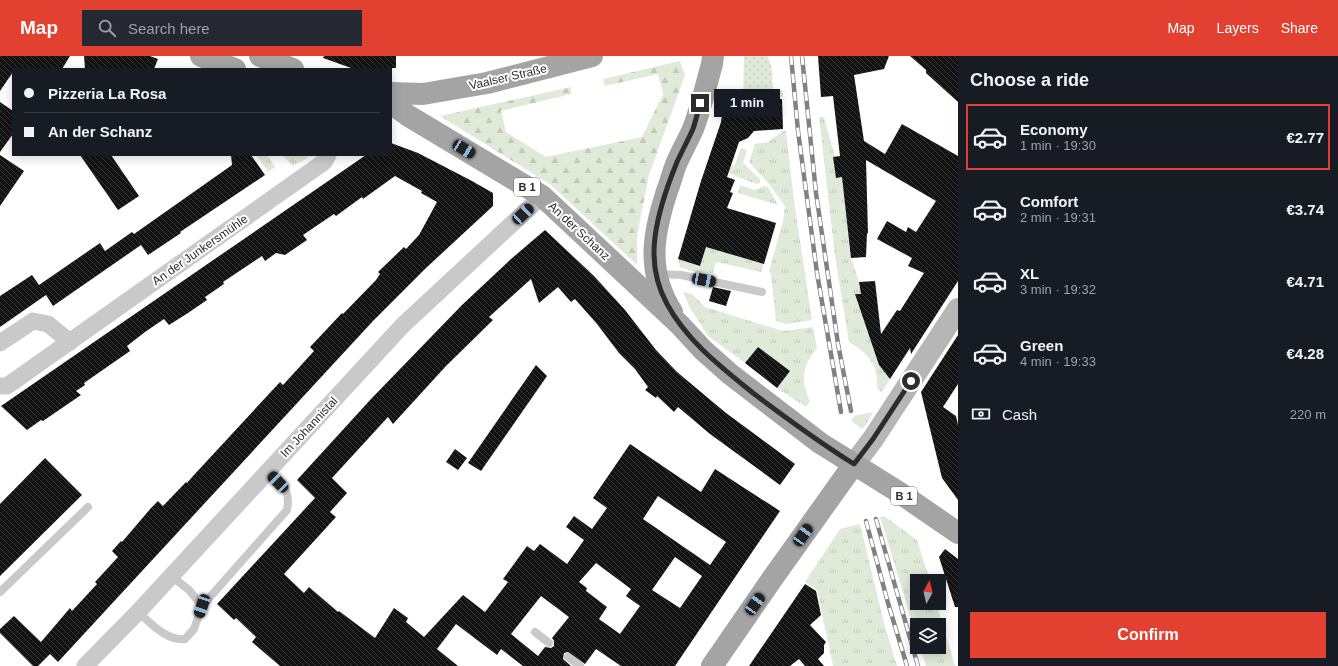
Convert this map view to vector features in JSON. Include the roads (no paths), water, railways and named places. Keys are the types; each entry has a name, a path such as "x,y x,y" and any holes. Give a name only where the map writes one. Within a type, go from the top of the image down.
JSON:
{"main road":[{"path":"201,56 233,68"},
{"path":"260,56 291,68"},
{"name":"Vaalser Straße","path":"394,105 423,94 487,82 545,62 592,56"},
{"name":"An der Schanz","path":"680,325 667,304 656,273 654,257 658,222 677,163 693,128 713,56"},
{"name":"An der Schanz","path":"394,105 542,196 680,325 703,350 730,374 796,426 854,464"},
{"path":"712,666 854,464"},
{"name":"B 1","path":"854,464 958,533"}],"street":[{"name":"An der Junkersmühle","path":"0,386 7,386 70,342 324,162 327,156"},
{"name":"Im Johannistal","path":"85,666 138,612 403,325 542,196"},
{"path":"854,464 869,445 958,309"},
{"path":"0,343 33,321 48,324 70,342"}],"lane":[{"path":"656,273 681,275 762,292"},
{"path":"138,612 169,636 177,640 185,639 194,629 202,606 287,510 287,492 268,472"},
{"path":"0,592 88,507"},
{"path":"170,576 189,590 202,606"},
{"path":"535,632 549,642"},
{"path":"568,657 580,666"}],"railway":[{"path":"791,56 798,131 817,273 841,412"},
{"path":"802,56 816,193 838,344 851,411"},
{"path":"876,519 918,666"},
{"path":"866,521 907,666"}]}
